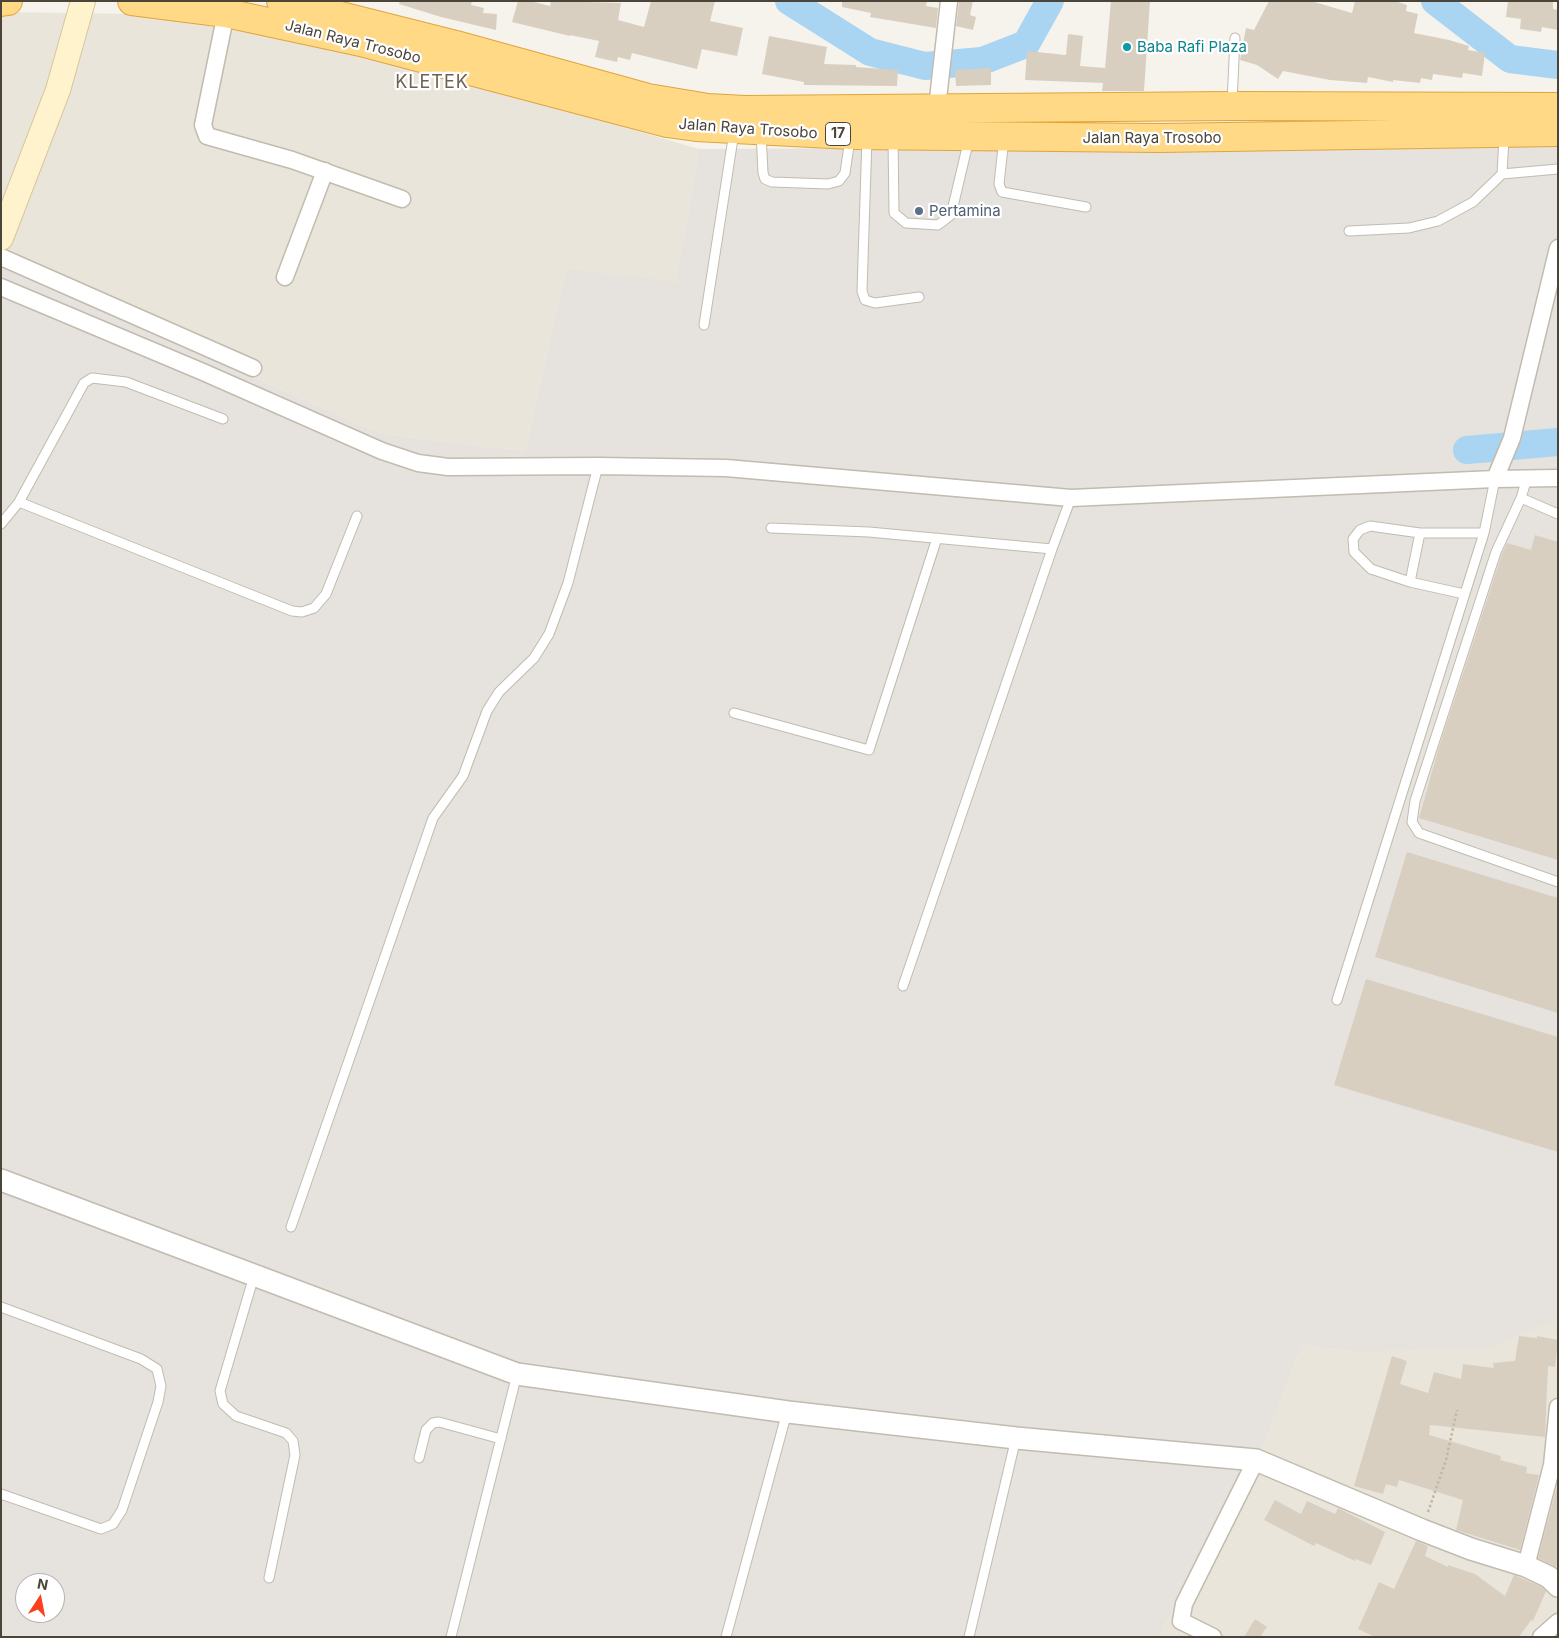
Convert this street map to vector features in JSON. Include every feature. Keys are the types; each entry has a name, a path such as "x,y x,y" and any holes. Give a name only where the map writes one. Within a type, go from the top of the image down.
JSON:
{"highway":[{"path":"1,2 8,1"},
{"name":"Jalan Raya Trosobo","path":"132,1 226,13 361,42 667,123 734,130 870,135 1172,138 1558,132"},
{"name":"Jalan Raya Trosobo","path":"280,1 680,105 744,110 938,98 1158,107 1558,107"},
{"path":"1158,107 1164,117 1164,126 1172,138"},
{"path":"1172,138 1180,121 1179,116 1185,107"}],"main road":[{"path":"1,238 58,90 83,1"}],"street":[{"path":"938,98 949,1"},
{"path":"226,13 202,124 203,131 207,136 292,160 402,199"},
{"path":"286,277 325,172"},
{"path":"1495,479 1512,438 1558,248"},
{"path":"1,257 208,360 382,451 418,463 448,466 726,468 1070,498 1495,479 1558,478"},
{"path":"1,287 208,360 253,368"},
{"path":"1,1180 517,1374 788,1412 1016,1438 1256,1460 1422,1530 1471,1549 1526,1566 1549,1577 1558,1586"},
{"path":"1526,1566 1555,1457 1558,1407"},
{"path":"1213,1637 1181,1620 1184,1604 1256,1460"},
{"path":"1541,1637 1558,1622"}],"lane":[{"path":"1232,106 1235,38"},
{"path":"704,325 734,130"},
{"path":"762,132 763,172 765,179 772,182 828,184 839,181 870,135"},
{"path":"1502,174 1504,133"},
{"path":"870,135 894,213 906,223 938,225 951,214 970,136"},
{"path":"870,135 862,291 864,300 875,303 919,297"},
{"path":"1004,137 999,184 1002,192 1086,206"},
{"path":"1350,231 1409,228 1438,221 1473,202 1502,174 1558,169"},
{"path":"1,524 19,502 84,382 92,378 126,382 223,419"},
{"path":"291,1227 433,818 462,776 487,711 499,692 534,658 549,634 568,584 598,466"},
{"path":"1527,478 1521,498 1496,552 1415,801 1412,822 1419,833 1558,882"},
{"path":"1336,1000 1484,533 1495,479"},
{"path":"903,986 1070,498"},
{"path":"1521,498 1558,514"},
{"path":"19,502 292,611 302,612 314,608 326,594 357,516"},
{"path":"1464,594 1410,582 1372,569 1354,552 1353,539 1360,530 1370,526 1420,533 1484,533"},
{"path":"771,528 937,538 1052,549"},
{"path":"1410,582 1420,533"},
{"path":"734,713 869,750 937,538"},
{"path":"254,1275 220,1391 223,1404 236,1416 286,1433 293,1441 295,1455 269,1578"},
{"path":"1,1307 141,1359 157,1369 161,1386 158,1402 122,1510 113,1524 101,1529 1,1494"},
{"path":"451,1637 517,1374"},
{"path":"726,1637 788,1412"},
{"path":"419,1458 426,1430 433,1422 501,1439"},
{"path":"969,1637 1016,1438"}],"path":[{"path":"1422,1530 1446,1460 1457,1410"}],"shaded area":[{"path":"1,12 132,14 358,50 699,149 676,283 566,268 525,451 383,434 4,268 1,273"},
{"path":"1558,145 1558,1319 1491,1347 1356,1352 1302,1345 1252,1475 1158,1637 1,1637 1,273 3,268 383,434 525,451 566,268 676,282 699,149"},
{"path":"1558,1319 1558,1637 1158,1637 1252,1475 1302,1345 1356,1352"}],"building":[{"path":"400,1 472,1 471,5 484,8 483,13 497,14 496,30 441,17 399,4"},
{"path":"518,1 530,1 550,6 551,1 621,3 618,20 644,27 651,1 715,1 710,21 743,28 737,56 702,49 697,69 632,53 630,60 618,57 617,62 595,57 599,41 512,22"},
{"path":"842,1 927,1 926,6 938,8 936,28 870,17 871,13 842,7"},
{"path":"959,1 973,1 970,15 976,17 973,30 956,26"},
{"name":"Baba Rafi Plaza","path":"1111,1 1150,1 1144,91 1102,91 1103,83 1025,80 1027,51 1066,55 1068,34 1083,36 1080,66 1105,68"},
{"path":"1269,1 1311,1 1352,13 1355,1 1395,1 1407,5 1406,11 1418,14 1414,33 1449,40 1469,46 1468,50 1485,53 1482,76 1463,73 1462,78 1433,74 1432,80 1421,78 1420,83 1393,80 1393,82 1368,77 1367,83 1330,80 1283,71 1278,79 1257,65 1240,60 1246,28 1254,30"},
{"path":"1508,1 1553,1 1553,9 1558,10 1558,30 1542,27 1541,32 1520,29 1521,19 1506,17"},
{"path":"769,36 827,47 824,64 856,65 856,67 898,70 897,86 804,85 804,82 762,74"},
{"path":"991,68 991,85 956,86 955,70"},
{"path":"1535,535 1558,542 1558,860 1419,818 1439,747 1502,554 1507,543 1531,550"},
{"path":"1407,852 1558,898 1558,1013 1375,957"},
{"path":"1366,979 1558,1037 1558,1152 1334,1085"},
{"path":"1519,1336 1537,1338 1537,1336 1558,1340 1555,1367 1548,1366 1545,1437 1430,1425 1429,1435 1501,1456 1500,1460 1527,1467 1526,1473 1539,1475 1520,1550 1456,1530 1463,1500 1399,1480 1397,1487 1386,1484 1383,1494 1354,1486 1392,1356 1407,1361 1400,1384 1428,1393 1434,1372 1461,1379 1463,1364 1494,1368 1493,1363 1515,1361"},
{"path":"1558,1483 1558,1563 1556,1567 1538,1558"},
{"path":"1275,1500 1301,1514 1307,1501 1335,1514 1338,1508 1385,1532 1371,1565 1356,1559 1355,1561 1316,1543 1314,1546 1264,1520"},
{"path":"1416,1541 1428,1546 1425,1556 1448,1567 1448,1565 1475,1574 1505,1596 1514,1575 1542,1587 1546,1591 1533,1621 1531,1620 1519,1637 1375,1637 1358,1629 1379,1582 1394,1589"},
{"path":"1255,1619 1267,1627 1260,1637 1244,1637"}],"waterway":[{"path":"789,1 870,52 925,66 982,61 1026,44 1050,1"},
{"path":"1435,1 1510,59 1558,65"},
{"path":"1467,450 1558,442"}],"place":[{"name":"Baba Rafi Plaza","path":"1127,47"},
{"name":"Pertamina","path":"919,211"}],"district":[{"name":"KLETEK","path":"432,83"}]}
